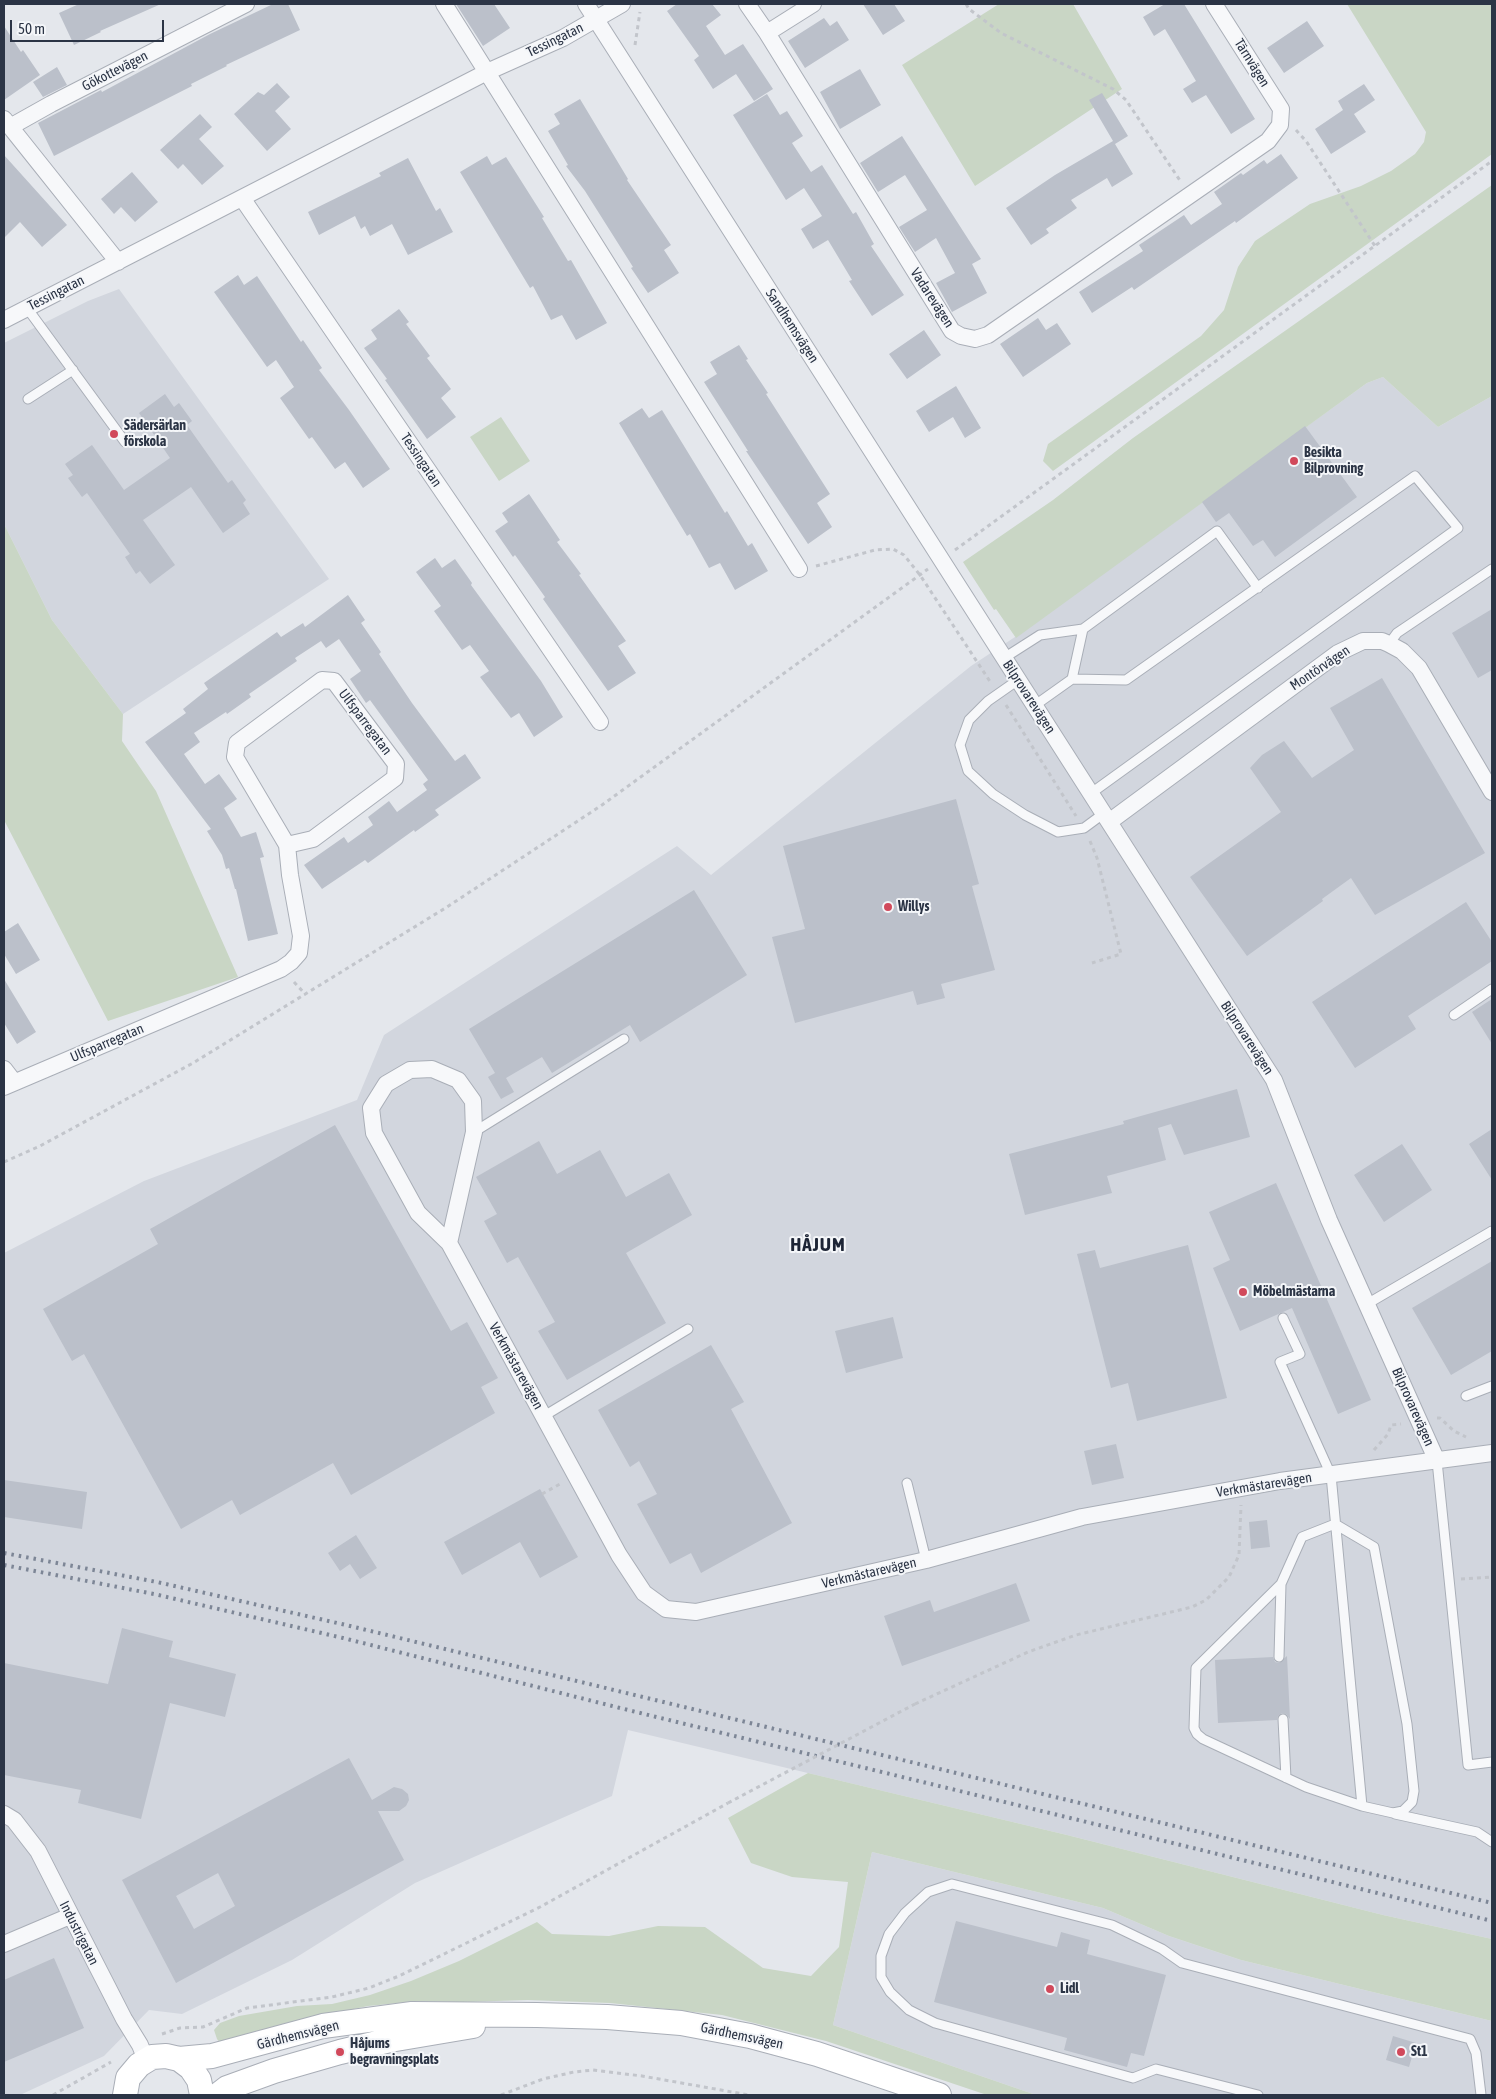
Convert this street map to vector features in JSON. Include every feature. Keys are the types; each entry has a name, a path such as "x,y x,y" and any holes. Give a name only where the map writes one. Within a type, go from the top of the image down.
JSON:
{"main road":[{"name":"Gärdhemsvägen","path":"143,2052 179,2059 212,2056 323,2026 412,2014 537,2015 681,2023 750,2036 817,2054 939,2095"},
{"name":"Gärdhemsvägen","path":"218,2095 227,2088 274,2071 340,2052 390,2040 537,2015"},
{"path":"125,2095 128,2078 143,2052"},
{"path":"179,2059 186,2063 196,2074 202,2095"}],"street":[{"name":"Gökottevägen","path":"118,262 7,123 51,104 246,4"},
{"path":"444,4 799,569"},
{"name":"Sandhemsvägen","path":"586,4 1000,653"},
{"name":"Tessingatan","path":"4,320 487,72 563,38 622,4"},
{"name":"Vadarevägen","path":"747,4 767,33 952,331 961,336 975,339 988,335 1268,141 1280,124"},
{"path":"767,33 813,4"},
{"name":"Tärnvägen","path":"1214,4 1281,109 1280,124"},
{"name":"Tessingatan","path":"242,198 600,722"},
{"name":"Montörvägen","path":"1106,818 1338,653 1363,641 1382,641 1402,650 1419,668 1492,792"},
{"name":"Bilprovarevägen","path":"1000,653 1274,1080 1329,1220 1437,1461"},
{"name":"Ulfsparregatan","path":"9,1084 281,969 292,962 299,953 301,936 290,875 287,845 236,758 237,743 322,680 334,681 396,764 395,778 313,839 287,845"},
{"path":"4,1069 9,1084"},
{"name":"Verkmästarevägen","path":"449,1243 474,1132 473,1101 458,1080 432,1069 410,1070 386,1084 371,1108 374,1133 418,1213 449,1243 619,1554 644,1593 666,1608 696,1612 926,1560 1082,1517 1241,1488 1492,1453"},
{"name":"Industrigatan","path":"4,1814 14,1820 38,1851 70,1916 143,2052"},
{"path":"4,1944 70,1916"}],"lane":[{"path":"27,308 125,442"},
{"path":"28,399 73,370"},
{"path":"1034,706 1072,679 1126,680 1415,476 1458,528 1090,794"},
{"path":"1000,653 1040,635 1083,629 1217,530 1258,588"},
{"path":"1389,644 1397,633 1492,569"},
{"path":"1072,679 1083,629"},
{"path":"1018,680 988,701 969,720 960,745 968,770 993,794 1025,815 1058,832 1084,828 1106,818"},
{"path":"1454,1015 1492,989"},
{"path":"474,1132 624,1039"},
{"path":"1367,1304 1492,1231"},
{"path":"1283,1318 1300,1354 1280,1362 1331,1475 1362,1806"},
{"path":"544,1416 688,1329"},
{"path":"1466,1396 1492,1386"},
{"path":"1437,1461 1468,1765 1492,1762"},
{"path":"907,1484 926,1560"},
{"path":"1335,1524 1302,1537 1281,1584 1196,1668 1194,1728 1203,1739 1286,1778 1362,1806 1476,1832 1492,1842"},
{"path":"1335,1524 1374,1547 1407,1724 1414,1791 1412,1802 1403,1811 1393,1813"},
{"path":"1279,1657 1281,1584"},
{"path":"1283,1719 1286,1778"},
{"path":"1258,2095 1156,2069 1133,2078 935,2023 909,2010 890,1992 881,1977 881,1956 889,1934 905,1913 928,1892 952,1884 1112,1925 1162,1949 1182,1963 1470,2039 1476,2052 1481,2095"}],"path":[{"path":"966,4 968,9 1001,33 1106,85 1126,100 1190,195"},
{"path":"1280,124 1294,128 1306,142 1375,246"},
{"path":"4,1162 40,1146 193,1063 447,907 602,805 1492,161"},
{"path":"799,569 823,565 875,550 892,549 904,555 920,575 1084,828 1097,858 1121,954 1092,963"},
{"path":"1372,1452 1379,1446 1391,1425 1440,1418 1454,1431 1468,1438"},
{"path":"52,2095 143,2052 168,2031 204,2027 247,2008 332,1997 369,1988 399,1976 540,1907 916,1704 1028,1652 1076,1635 1192,1607 1206,1600 1229,1577 1239,1555 1242,1530 1241,1488"},
{"path":"1448,1579 1492,1577"},
{"path":"501,2095 543,2079 593,2070 642,2076 749,2095"}],"shaded area":[{"name":"Sädersärlan förskola","path":"119,289 329,579 123,714 52,620 4,524 4,343 88,301"},
{"path":"1383,377 1438,427 1492,396 1492,1939 1383,1915 1067,1835 628,1730 612,1796 415,1883 292,1960 182,2014 149,2010 104,2056 20,2095 4,2095 4,1253 144,1181 357,1100 384,1035 677,846 711,875 971,666 1015,637 1367,383"},
{"path":"872,1852 1103,1908 1169,1936 1241,1960 1492,2021 1492,2095 1036,2095 833,2025"}],"green space":[{"path":"999,4 1073,4 1122,89 975,186 902,65"},
{"path":"1347,4 1492,4 1492,154 1053,471 1043,461 1048,444 1201,336 1224,310 1238,267 1255,241 1310,204 1361,186 1391,171 1415,154 1424,142 1426,132"},
{"path":"1492,185 1492,396 1438,427 1383,377 1367,383 1016,638 996,609 994,610 963,562 1053,500 1133,438"},
{"path":"501,417 530,461 499,481 470,437"},
{"path":"4,524 52,620 123,714 122,741 156,791 238,977 108,1021 4,820"},
{"path":"808,1773 1067,1835 1383,1915 1492,1939 1492,2021 1241,1960 1169,1936 1103,1908 872,1852 833,2025 1036,2095 987,2095 826,2041 722,2015 610,2003 528,2000 419,2001 368,2006 287,2023 220,2043 217,2039 214,2030 220,2023 239,2016 297,2006 332,2004 370,1995 411,1981 459,1961 537,1922 552,1934 609,1936 658,1926 705,1927 763,1968 811,1976 839,1947 848,1882 792,1877 751,1863 728,1818"}],"building":[{"path":"79,4 161,4 100,31 74,45 59,13"},
{"path":"273,4 288,4 300,30 226,65 191,84 192,86 54,156 38,123 101,90 102,92 210,34"},
{"path":"456,4 494,4 510,28 483,46"},
{"path":"677,4 712,4 721,15 706,26 725,55 743,44 773,89 754,101 736,74 713,89 694,60 699,56 667,11"},
{"path":"863,4 894,4 905,21 883,35"},
{"path":"1165,4 1184,4 1255,119 1231,134 1206,95 1192,103 1183,89 1196,81 1165,29 1154,36 1143,17"},
{"path":"824,18 830,26 837,21 849,40 805,68 788,41"},
{"path":"1307,21 1324,46 1284,73 1267,48"},
{"path":"4,26 21,52 23,50 40,75 4,100"},
{"path":"57,67 67,85 43,97 33,82"},
{"path":"860,69 881,105 840,129 820,92"},
{"path":"277,83 290,97 275,111 291,129 267,151 234,114 258,92 264,95"},
{"path":"1364,84 1375,100 1354,114 1366,132 1331,154 1315,129 1343,110 1338,101"},
{"path":"1102,93 1128,136 1115,144 1133,174 1112,187 1107,178 1071,200 1077,208 1046,229 1049,233 1031,245 1006,208 1055,175 1113,141 1089,100"},
{"path":"767,94 780,115 787,111 803,136 792,143 811,172 822,165 853,214 856,212 874,244 871,246 904,295 872,316 849,281 852,280 828,240 813,249 801,229 822,216 804,188 786,200 733,115"},
{"path":"580,99 627,180 671,245 664,250 679,273 648,293 585,191 566,166 568,165 548,131 560,124 554,114"},
{"path":"200,114 212,127 199,139 224,166 202,185 183,164 178,169 160,150"},
{"path":"902,136 981,259 972,264 987,293 952,312 936,283 955,273 936,238 915,252 899,227 927,210 905,175 878,192 860,163"},
{"path":"1281,154 1298,178 1236,223 1235,221 1134,290 1132,287 1092,313 1079,292 1143,251 1139,245 1184,215 1191,225 1222,204 1214,192 1241,173 1243,175 1264,160 1267,164"},
{"path":"4,155 67,225 42,247 20,222 4,238"},
{"path":"487,156 492,165 506,157 544,217 542,218 568,261 571,260 607,323 576,340 562,315 551,320 533,286 530,288 460,172"},
{"path":"408,158 436,211 440,208 453,232 408,255 392,224 370,236 365,226 361,229 355,216 319,235 308,212 381,176 379,173"},
{"path":"132,172 158,202 135,222 121,207 114,214 101,199"},
{"path":"238,275 244,285 257,276 301,342 303,340 322,368 319,370 390,469 363,488 345,462 335,469 312,437 309,439 280,398 294,387 276,360 267,367 214,292"},
{"path":"399,309 409,322 406,324 430,356 427,358 451,389 441,398 456,417 427,439 364,348 377,339 371,330"},
{"path":"1038,318 1046,330 1057,323 1071,344 1023,377 1000,344"},
{"path":"924,330 941,355 907,379 889,354"},
{"path":"739,345 748,359 746,360 768,393 766,394 830,494 817,503 832,527 808,544 746,451 748,451 704,382 717,374 710,362"},
{"path":"956,386 981,428 965,438 953,417 929,432 916,411"},
{"path":"165,394 174,407 179,403 192,421 187,425 228,483 232,480 246,500 243,503 250,514 223,533 191,487 143,520 175,565 150,584 140,571 136,574 125,557 130,554 87,493 82,497 68,478 73,475 65,464 92,445 124,490 170,458 139,413"},
{"path":"642,408 649,418 662,410 725,513 727,511 748,546 752,543 768,571 735,590 720,563 709,568 690,534 687,536 619,423"},
{"name":"Besikta Bilprovning","path":"1305,426 1357,497 1275,557 1263,540 1253,546 1229,513 1216,522 1202,502"},
{"path":"529,494 560,540 557,542 626,641 618,646 636,673 608,691 543,599 545,597 495,531 508,522 502,513"},
{"path":"435,558 442,568 455,559 472,583 471,585 541,681 563,717 534,737 519,713 511,718 480,677 489,671 470,645 462,650 434,611 441,606 416,572"},
{"path":"348,595 365,620 361,623 381,652 379,654 412,703 455,761 465,754 481,778 435,810 439,815 415,832 414,830 368,863 365,860 322,889 304,865 344,837 348,843 373,825 368,817 389,801 397,812 427,790 423,784 428,780 370,700 366,703 350,679 361,671 339,639 326,648 321,641 295,658 297,661 249,694 251,697 227,714 226,712 194,733 200,742 184,754 205,784 219,774 237,799 224,808 241,837 256,832 264,857 260,858 278,934 248,941 236,889 229,868 226,869 222,855 207,831 211,829 145,742 186,713 183,709 208,689 204,683 277,632 281,637 303,623 305,627"},
{"path":"1492,609 1492,670 1478,678 1452,633"},
{"path":"1382,678 1485,853 1375,915 1351,878 1322,899 1323,901 1247,956 1190,877 1281,812 1250,768 1262,755 1284,741 1312,778 1354,750 1330,708"},
{"name":"Willys","path":"956,799 979,884 972,886 995,970 941,984 945,998 917,1005 913,991 795,1023 772,937 805,929 783,846"},
{"path":"694,890 747,975 640,1042 630,1025 552,1073 542,1057 506,1078 514,1092 501,1099 488,1077 495,1073 469,1029"},
{"path":"1466,902 1492,942 1492,961 1408,1016 1416,1029 1355,1068 1312,1002"},
{"path":"18,923 40,960 16,974 4,954 4,932"},
{"path":"4,979 36,1032 17,1044 4,1023"},
{"path":"1492,999 1492,1044 1472,1012"},
{"path":"1237,1089 1250,1137 1184,1155 1171,1124 1158,1128 1166,1160 1107,1176 1112,1193 1025,1215 1009,1154 1124,1124 1123,1121"},
{"path":"335,1125 451,1331 467,1322 498,1378 481,1387 495,1413 351,1495 333,1463 240,1515 232,1500 181,1529 84,1354 72,1361 43,1309 158,1244 150,1229"},
{"path":"1492,1129 1492,1180 1469,1144"},
{"path":"539,1141 557,1174 600,1150 626,1197 669,1173 692,1215 626,1253 666,1323 567,1380 538,1331 555,1322 518,1257 507,1263 484,1221 497,1214 476,1177"},
{"path":"1402,1144 1432,1190 1384,1222 1354,1175"},
{"name":"Möbelmästarna","path":"1276,1183 1371,1400 1338,1414 1292,1308 1240,1331 1213,1268 1230,1260 1209,1212"},
{"path":"1188,1245 1227,1398 1137,1421 1128,1383 1111,1388 1077,1254 1095,1250 1100,1268"},
{"path":"1492,1261 1492,1351 1451,1375 1412,1308"},
{"path":"893,1317 903,1358 846,1373 835,1331"},
{"path":"711,1345 744,1402 731,1409 792,1523 701,1573 691,1553 670,1564 637,1504 657,1494 639,1461 630,1467 598,1410"},
{"path":"1116,1444 1124,1478 1092,1485 1084,1451"},
{"path":"4,1480 87,1492 82,1529 4,1517"},
{"path":"540,1489 578,1557 540,1578 520,1542 462,1575 444,1542"},
{"path":"1267,1520 1270,1547 1251,1549 1249,1522"},
{"path":"356,1535 377,1568 360,1579 350,1564 340,1571 328,1553"},
{"path":"1016,1583 1030,1621 902,1666 884,1616 930,1600 934,1612"},
{"path":"122,1628 173,1641 169,1657 236,1674 225,1717 170,1703 141,1819 78,1803 81,1790 4,1775 4,1663 108,1684"},
{"path":"1287,1656 1290,1719 1286,1714 1282,1713 1278,1716 1277,1720 1218,1723 1215,1660 1273,1657 1275,1662 1279,1663"},
{"path":"349,1758 372,1800 394,1787 402,1789 408,1794 409,1800 406,1806 399,1811 378,1811 404,1860 176,1983 122,1880","holes":["218,1873 235,1906 194,1929 176,1896"]},
{"name":"Lidl","path":"956,1921 1057,1947 1061,1932 1090,1940 1087,1954 1166,1975 1144,2056 1131,2053 1127,2067 1064,2050 1067,2038 934,2002"},
{"path":"54,1958 84,2028 4,2062 4,1980"},
{"name":"St1","path":"1393,2036 1416,2043 1409,2067 1386,2060"}],"railway":[{"path":"4,1553 157,1582 346,1625 1492,1903"},
{"path":"4,1565 154,1594 343,1638 632,1711 1492,1921"}],"place":[{"name":"Sädersärlan förskola","path":"114,434"},
{"name":"Besikta Bilprovning","path":"1294,461"},
{"name":"Willys","path":"888,907"},
{"name":"Möbelmästarna","path":"1243,1292"},
{"name":"Lidl","path":"1050,1989"},
{"name":"Håjums begravningsplats","path":"340,2052"},
{"name":"St1","path":"1401,2052"}],"district":[{"name":"HÅJUM","path":"818,1245"}]}
